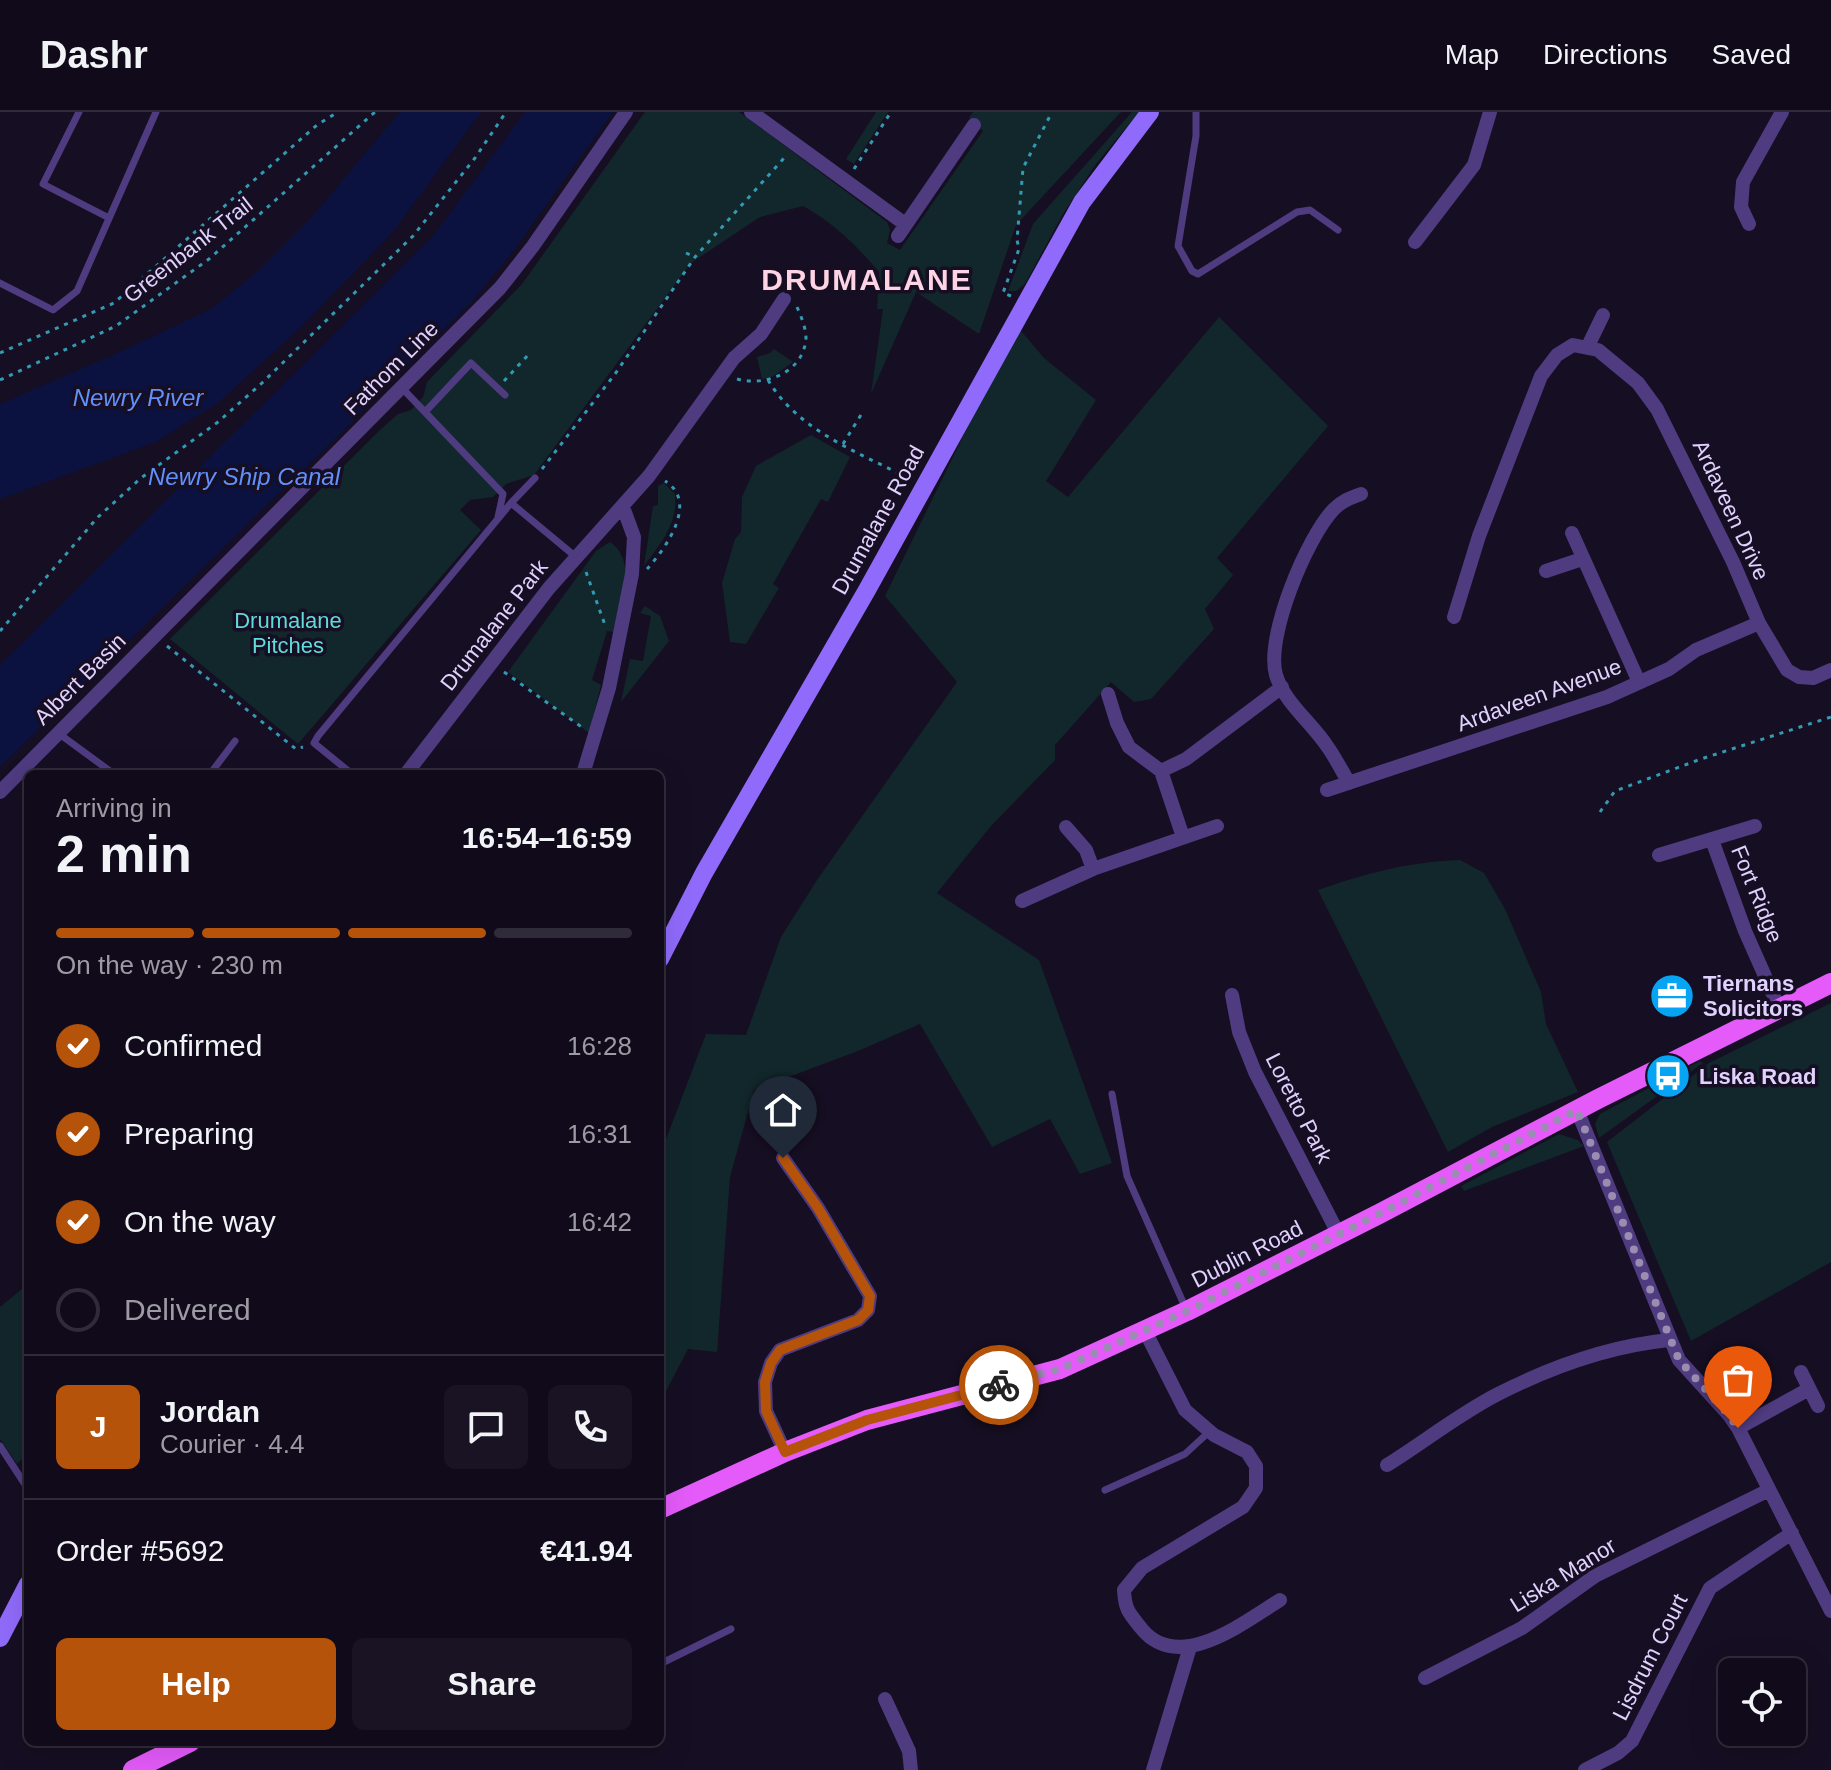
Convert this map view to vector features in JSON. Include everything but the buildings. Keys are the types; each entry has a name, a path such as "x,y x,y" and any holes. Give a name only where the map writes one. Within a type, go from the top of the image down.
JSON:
{"main road":[{"name":"Drumalane Road","path":"664,951 704,873 1082,202 1150,112"},
{"name":"Dublin Road","path":"664,1507 785,1452 867,1420 1060,1369 1145,1331 1831,983"},
{"path":"0,1638 24,1592"},
{"path":"133,1770 182,1746"}],"street":[{"name":"Fathom Line","path":"160,637 500,288 626,112"},
{"path":"751,112 846,181 902,230 974,125"},
{"path":"1415,242 1474,165 1490,112"},
{"path":"1749,224 1741,207 1743,182 1782,112"},
{"name":"Drumalane Park","path":"409,770 576,557 652,472 734,358 761,334 784,299"},
{"path":"1454,617 1479,536 1541,376 1557,355 1573,345 1588,346 1603,315"},
{"name":"Ardaveen Drive","path":"1588,346 1613,361 1638,383 1657,409 1733,562 1759,623 1787,670 1799,677 1813,678 1831,670"},
{"path":"1349,783 1327,745 1282,687 1276,673 1274,651 1295,577 1332,510 1344,500 1361,494"},
{"path":"584,770 596,737 631,581 634,537 623,507"},
{"path":"1572,533 1639,682"},
{"path":"1546,571 1582,559"},
{"name":"Ardaveen Avenue","path":"1327,790 1607,697 1669,669 1696,650 1759,623"},
{"name":"Albert Basin","path":"0,792 160,637"},
{"path":"1161,771 1186,759 1282,687"},
{"path":"1108,694 1129,747 1161,771 1183,837"},
{"path":"1022,901 1093,869 1217,826"},
{"name":"Fort Ridge","path":"1659,855 1755,826"},
{"path":"1066,827 1086,850 1093,869"},
{"name":"Fort Ridge","path":"1712,840 1745,931 1780,1010"},
{"name":"Loretto Park","path":"1232,995 1239,1032 1255,1072 1339,1235"},
{"path":"1577,1110 1679,1360 1738,1428 1831,1611"},
{"path":"783,1158 818,1208 870,1296 868,1310 858,1320 780,1350 771,1363 765,1382 766,1411 785,1452"},
{"path":"1145,1331 1185,1410 1210,1431 1247,1452 1256,1466 1256,1488 1243,1507 1142,1568 1124,1590 1125,1608 1146,1635 1170,1647 1190,1647 1222,1636 1280,1600"},
{"path":"1387,1465 1497,1395 1589,1356 1632,1344 1669,1340"},
{"path":"1801,1372 1818,1406"},
{"path":"1738,1428 1809,1389"},
{"name":"Liska Manor","path":"1425,1678 1522,1628 1595,1576 1769,1490"},
{"name":"Lisdrum Court","path":"1585,1770 1618,1753 1632,1741 1710,1588 1792,1533"},
{"path":"1153,1770 1190,1647"},
{"path":"885,1699 909,1751 911,1770"}],"lane":[{"path":"79,112 43,184 109,218"},
{"path":"0,283 53,310 77,291 156,112"},
{"path":"1196,112 1196,136 1178,246 1192,271 1198,274 1297,212 1310,210 1338,230"},
{"path":"425,412 471,363 505,395"},
{"path":"402,388 503,494 498,519"},
{"path":"347,770 314,743 365,677 535,478"},
{"path":"511,503 576,557"},
{"path":"58,733 109,770"},
{"path":"213,770 235,741"},
{"path":"1112,1094 1127,1176 1187,1311"},
{"path":"1105,1490 1185,1454 1210,1431"},
{"path":"0,1446 24,1483"},
{"path":"664,1662 731,1629"}],"path":[{"path":"0,353 114,303 317,125 338,112"},
{"name":"Greenbank Trail","path":"0,380 116,326 209,259 375,112"},
{"path":"0,631 98,517 141,478 218,422 262,383 413,236 506,112"},
{"path":"846,181 891,112"},
{"path":"1026,303 1003,293 1019,249 1017,240 1023,168 1052,112"},
{"path":"535,478 615,374 695,257 795,145"},
{"path":"686,253 695,257"},
{"path":"722,375 744,381 768,380 794,365 804,350 806,336 798,308 784,299"},
{"path":"505,395 504,381 529,354"},
{"path":"768,380 780,400 802,420 923,487"},
{"path":"843,444 864,410"},
{"path":"631,581 649,567 680,519 680,503 674,486 652,472"},
{"path":"576,557 583,565 616,654"},
{"path":"160,637 296,749 314,743"},
{"path":"492,663 596,737"},
{"path":"1600,812 1615,791 1701,759 1831,717"}],"green space":[{"name":"Drumalane Pitches","path":"645,112 739,112 887,222 890,230 887,243 900,250 983,131 969,118 973,112 1121,112 1016,225 979,334 916,292 871,394 883,309 877,309 879,272 835,227 803,206 760,217 691,263 534,475 506,484 493,497 470,500 460,510 481,530 298,744 170,639 380,430 398,414 411,410 423,397 427,382 522,284"},
{"path":"876,112 888,112 854,164 846,159"},
{"path":"1132,112 1139,112 1096,164 1063,214 1025,284 1016,291 1008,291 1033,224"},
{"path":"1219,317 1328,426 1217,558 1233,575 1205,609 1214,629 1151,699 1134,702 1111,682 1055,745 1055,760 991,826 937,893 1039,960 1112,1163 1080,1174 1050,1119 992,1147 920,1024 754,1090 730,1177 717,1352 688,1349 664,1395 664,1144 706,1034 746,1035 781,937 817,880 957,682 885,596 1017,326 1044,358 1096,400 1046,481 1068,497"},
{"path":"774,349 793,362 772,377 762,379 757,357"},
{"path":"811,435 850,457 828,502 821,499 773,584 779,588 746,644 730,642 722,583 735,539 741,532 742,497 756,466"},
{"path":"664,483 675,494 674,515 667,533 644,566 653,506 658,505 658,486"},
{"path":"610,542 623,560 625,584 615,632 607,631 592,680 601,685 589,733 508,672 596,551"},
{"path":"645,606 660,616 669,641 621,702 630,659 643,661 651,616 640,613"},
{"path":"1460,860 1484,873 1505,909 1541,992 1546,1024 1578,1092 1492,1127 1448,1152 1318,890 1388,869"},
{"path":"1831,1003 1831,1262 1691,1341 1607,1142 1709,1063"},
{"path":"1700,1061 1703,1063 1599,1138 1595,1124 1600,1114"},
{"path":"1559,1134 1578,1140 1584,1146 1464,1191 1461,1186"},
{"path":"24,1287 24,1457 17,1464 0,1439 0,1307"}],"water":[{"name":"Newry River","path":"400,112 481,112 393,232 300,328 219,402 156,442 0,499 0,404 211,309 257,272 310,219"},
{"name":"Newry Ship Canal","path":"525,112 613,112 515,249 475,298 0,767 0,665 433,236"}],"way so far":[{"path":"999,1385 1060,1369 1187,1311 1577,1110 1679,1360 1738,1428"}],"place":[{"name":"Tiernans Solicitors","path":"1672,996"},
{"name":"Liska Road","path":"1668,1076"}],"district":[{"name":"DRUMALANE","path":"867,279"}],"route":[{"path":"783,1158 818,1208 870,1296 868,1310 858,1320 780,1350 771,1363 765,1382 766,1411 785,1452 867,1420 999,1385"}]}
